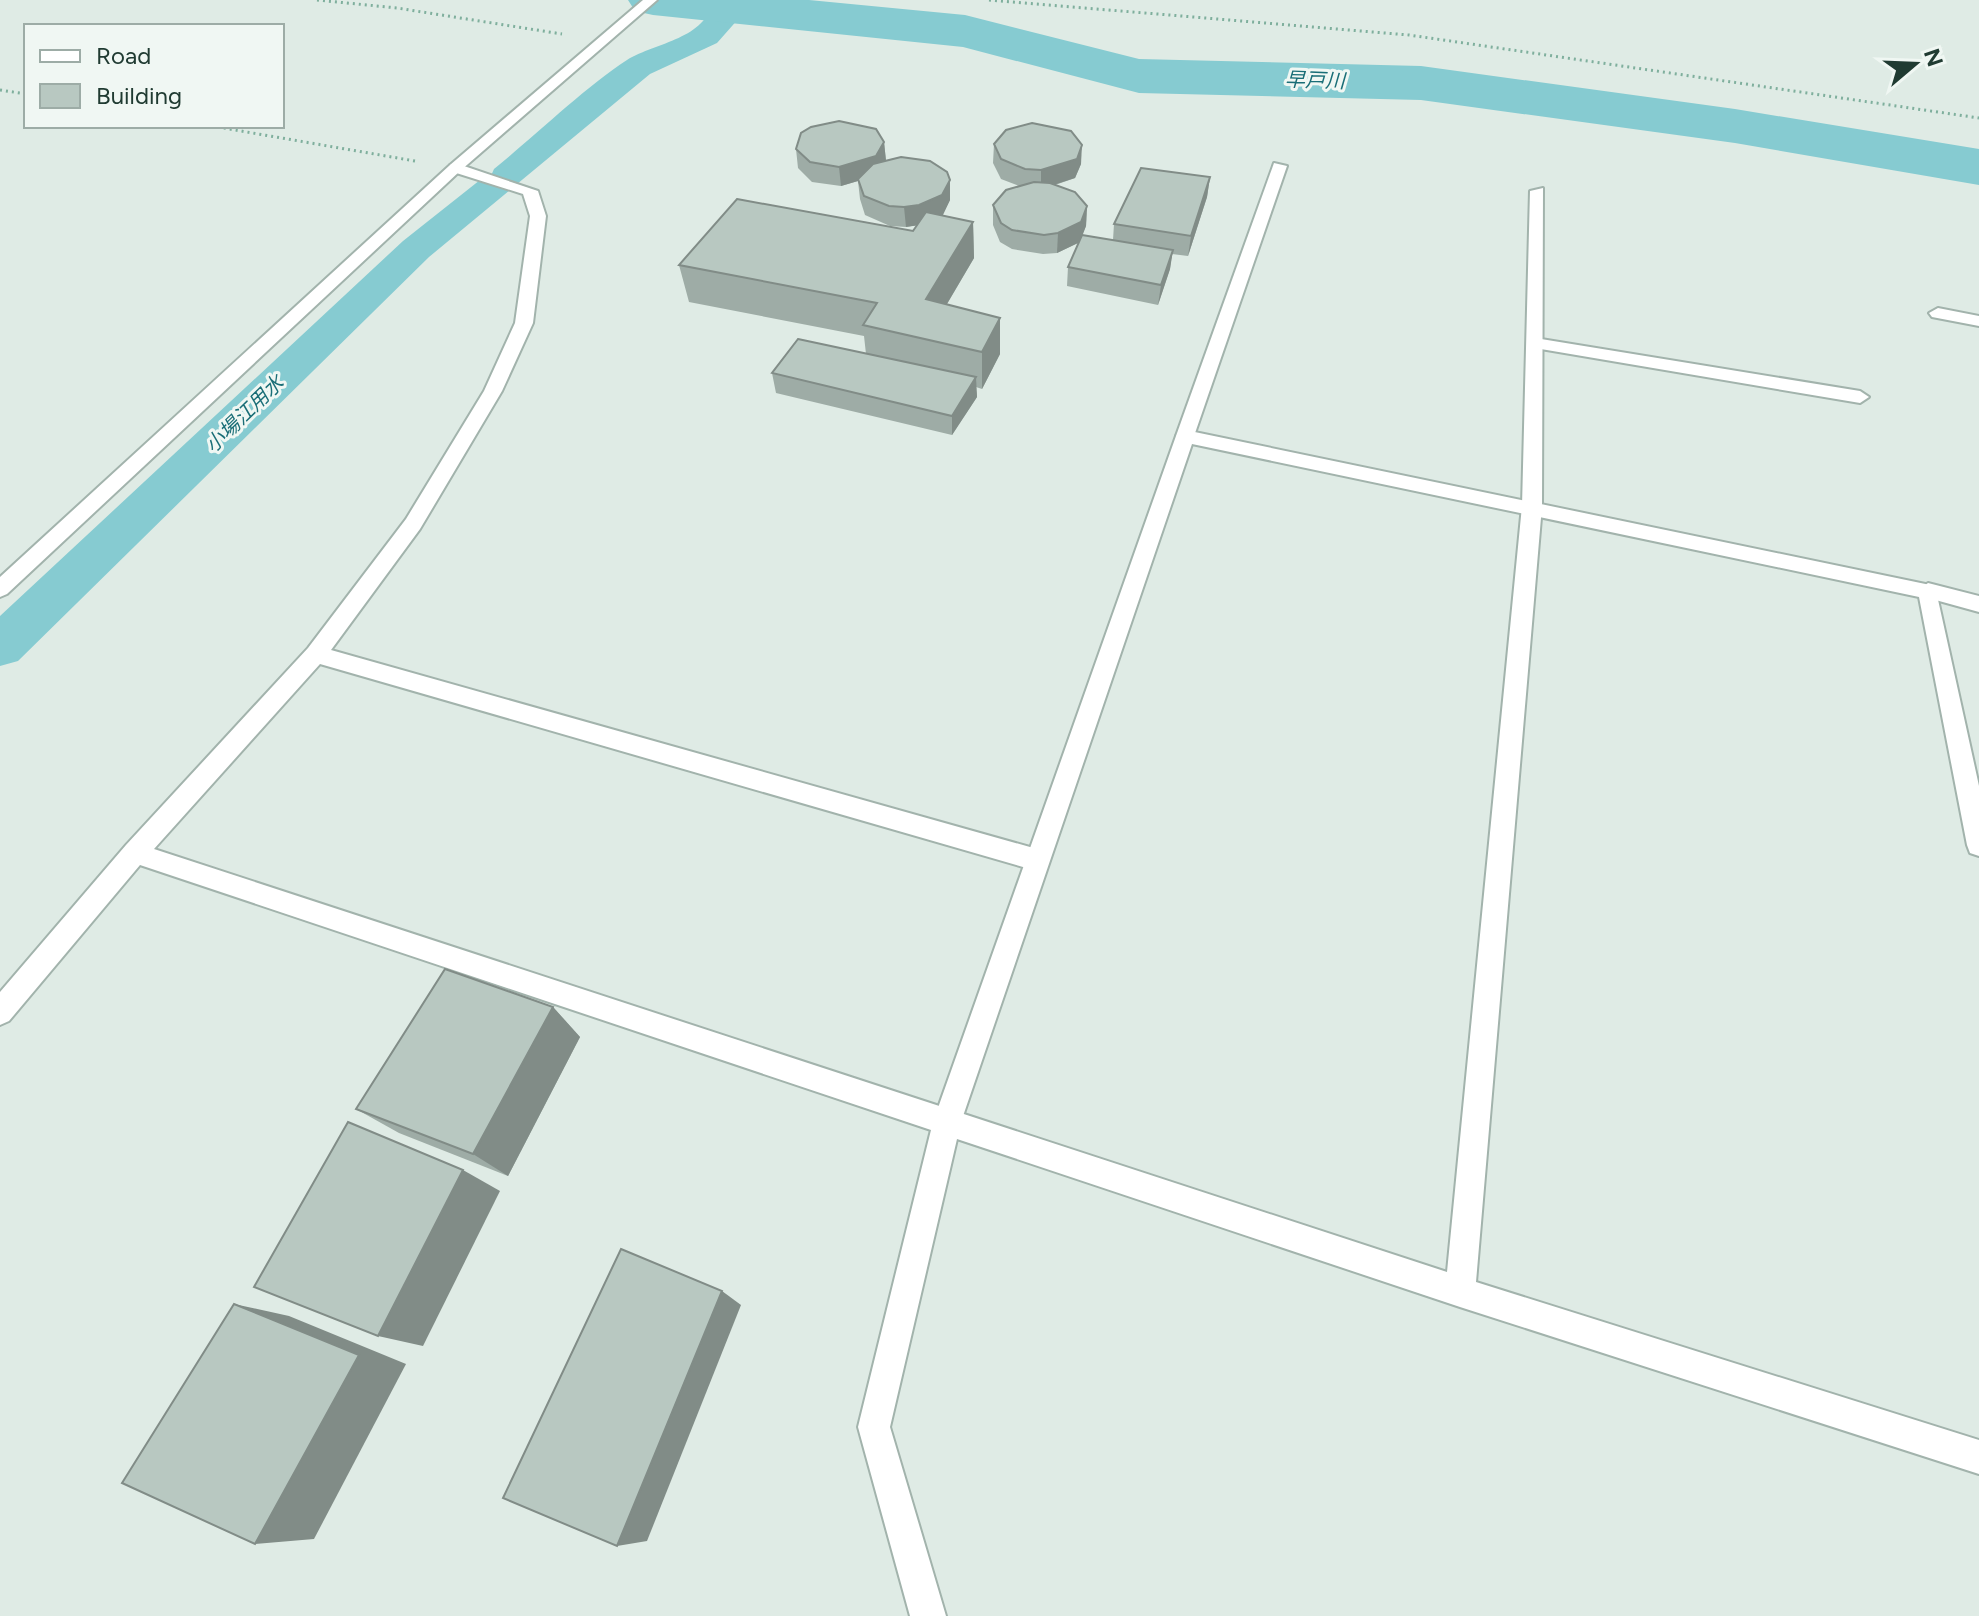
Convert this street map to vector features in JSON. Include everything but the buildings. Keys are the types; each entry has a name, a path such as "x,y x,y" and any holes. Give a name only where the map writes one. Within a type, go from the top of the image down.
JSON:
{"street":[{"path":"0,589 455,168 651,0"},
{"path":"928,1616 874,1427 947,1122 1279,166"},
{"path":"0,1012 135,853 316,654 413,524 493,391 524,323 538,216 530,191 455,168"},
{"path":"1460,1292 1532,506 1538,191"},
{"path":"1938,313 1979,321"},
{"path":"1535,343 1860,397"},
{"path":"1185,436 1532,506 1979,604"},
{"path":"1928,591 1976,814 1979,845"},
{"path":"316,654 1037,860"},
{"path":"135,853 1460,1292 1979,1457"}],"path":[{"path":"317,0 607,36"},
{"path":"989,0 1409,35 1979,118"},
{"path":"0,90 24,94"},
{"path":"224,128 455,168"}],"waterway":[{"name":"早戸川","path":"653,0 965,31 1139,76 1421,83 1735,126 1979,167"},
{"name":"小場江用水","path":"507,177 639,67 706,36 725,17 728,0"},
{"name":"小場江用水","path":"0,647 416,249 493,188"}]}
